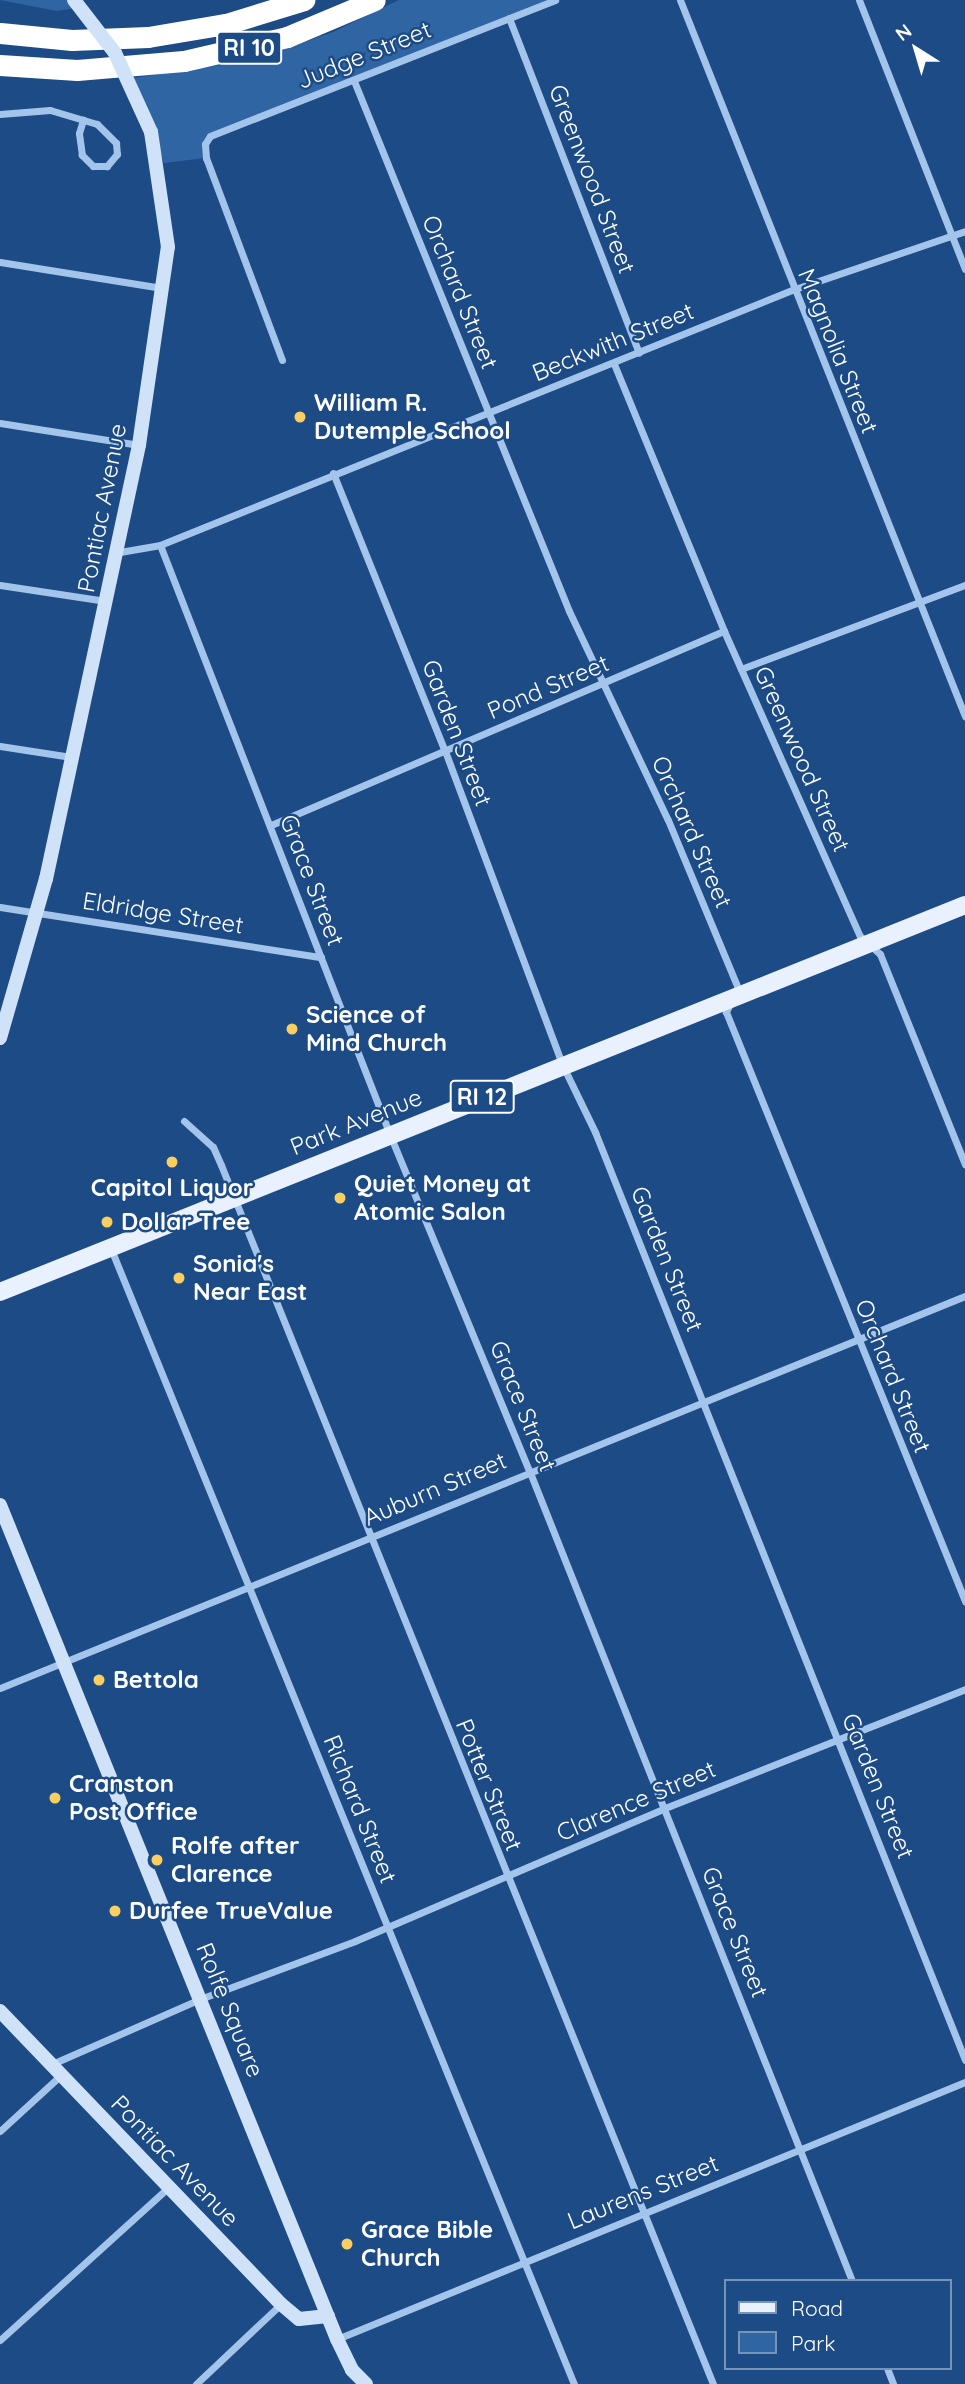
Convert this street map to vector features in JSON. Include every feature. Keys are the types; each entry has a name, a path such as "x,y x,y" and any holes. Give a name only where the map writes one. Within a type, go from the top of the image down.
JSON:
{"highway":[{"name":"RI 10","path":"0,33 72,40 148,37 226,24 304,0"},
{"name":"RI 10","path":"0,65 104,69 197,59 287,37 375,0"}],"main road":[{"name":"Pontiac Avenue","path":"0,1038 36,912 106,602 120,552 163,288 166,214 151,132 115,53 74,0"},
{"name":"Park Avenue","path":"0,1292 562,1064 732,1000 965,905"},
{"name":"Rolfe Square","path":"0,1505 337,2339"},
{"name":"Pontiac Avenue","path":"0,2011 281,2304 299,2319 328,2316"},
{"path":"337,2339 352,2370 366,2384"}],"street":[{"name":"Judge Street","path":"282,360 206,158 205,144 210,136 555,0"},
{"name":"Magnolia Street","path":"680,0 792,290 965,716"},
{"path":"859,0 965,269"},
{"name":"Greenwood Street","path":"509,18 639,353"},
{"name":"Orchard Street","path":"354,81 487,411 604,685 668,820 738,988 726,1012 965,1601"},
{"path":"0,114 50,110 97,124 114,138 117,154 107,166 93,166 85,160 79,133 83,120"},
{"name":"Beckwith Street","path":"120,552 160,545 792,290 965,231"},
{"path":"0,262 163,288"},
{"name":"Greenwood Street","path":"614,364 741,670 860,936 880,954 965,1164"},
{"path":"0,423 139,445"},
{"name":"Garden Street","path":"333,473 445,751 562,1064 595,1132 965,2060"},
{"name":"Grace Street","path":"160,545 390,1135 529,1470 851,2279"},
{"path":"0,585 106,602"},
{"path":"741,670 965,585"},
{"name":"Pond Street","path":"271,825 604,685 724,631"},
{"path":"0,746 72,757"},
{"name":"Eldridge Street","path":"0,907 321,957"},
{"name":"Potter Street","path":"184,1121 213,1147 372,1536 505,1877 713,2384"},
{"name":"Richard Street","path":"111,1249 575,2384"},
{"name":"Auburn Street","path":"0,1688 249,1589 529,1470 965,1296"},
{"name":"Clarence Street","path":"0,2131 57,2069 200,1999 388,1927 665,1808 965,1689"},
{"name":"Laurens Street","path":"337,2339 965,2082"},
{"path":"0,2340 169,2187"},
{"path":"196,2384 281,2304"}],"green space":[{"path":"0,0 76,0 82,7 57,11"},
{"path":"399,0 551,0 209,140 205,158 164,163 133,78 234,63 284,49 333,32"}],"place":[{"name":"William R. Dutemple School","path":"300,417"},
{"name":"Science of Mind Church","path":"292,1029"},
{"name":"Capitol Liquor","path":"172,1162"},
{"name":"Quiet Money at Atomic Salon","path":"340,1198"},
{"name":"Dollar Tree","path":"107,1222"},
{"name":"Sonia's Near East","path":"179,1278"},
{"name":"Bettola","path":"99,1680"},
{"name":"Cranston Post Office","path":"55,1798"},
{"name":"Rolfe after Clarence","path":"157,1860"},
{"name":"Durfee TrueValue","path":"115,1911"},
{"name":"Grace Bible Church","path":"347,2244"}]}
